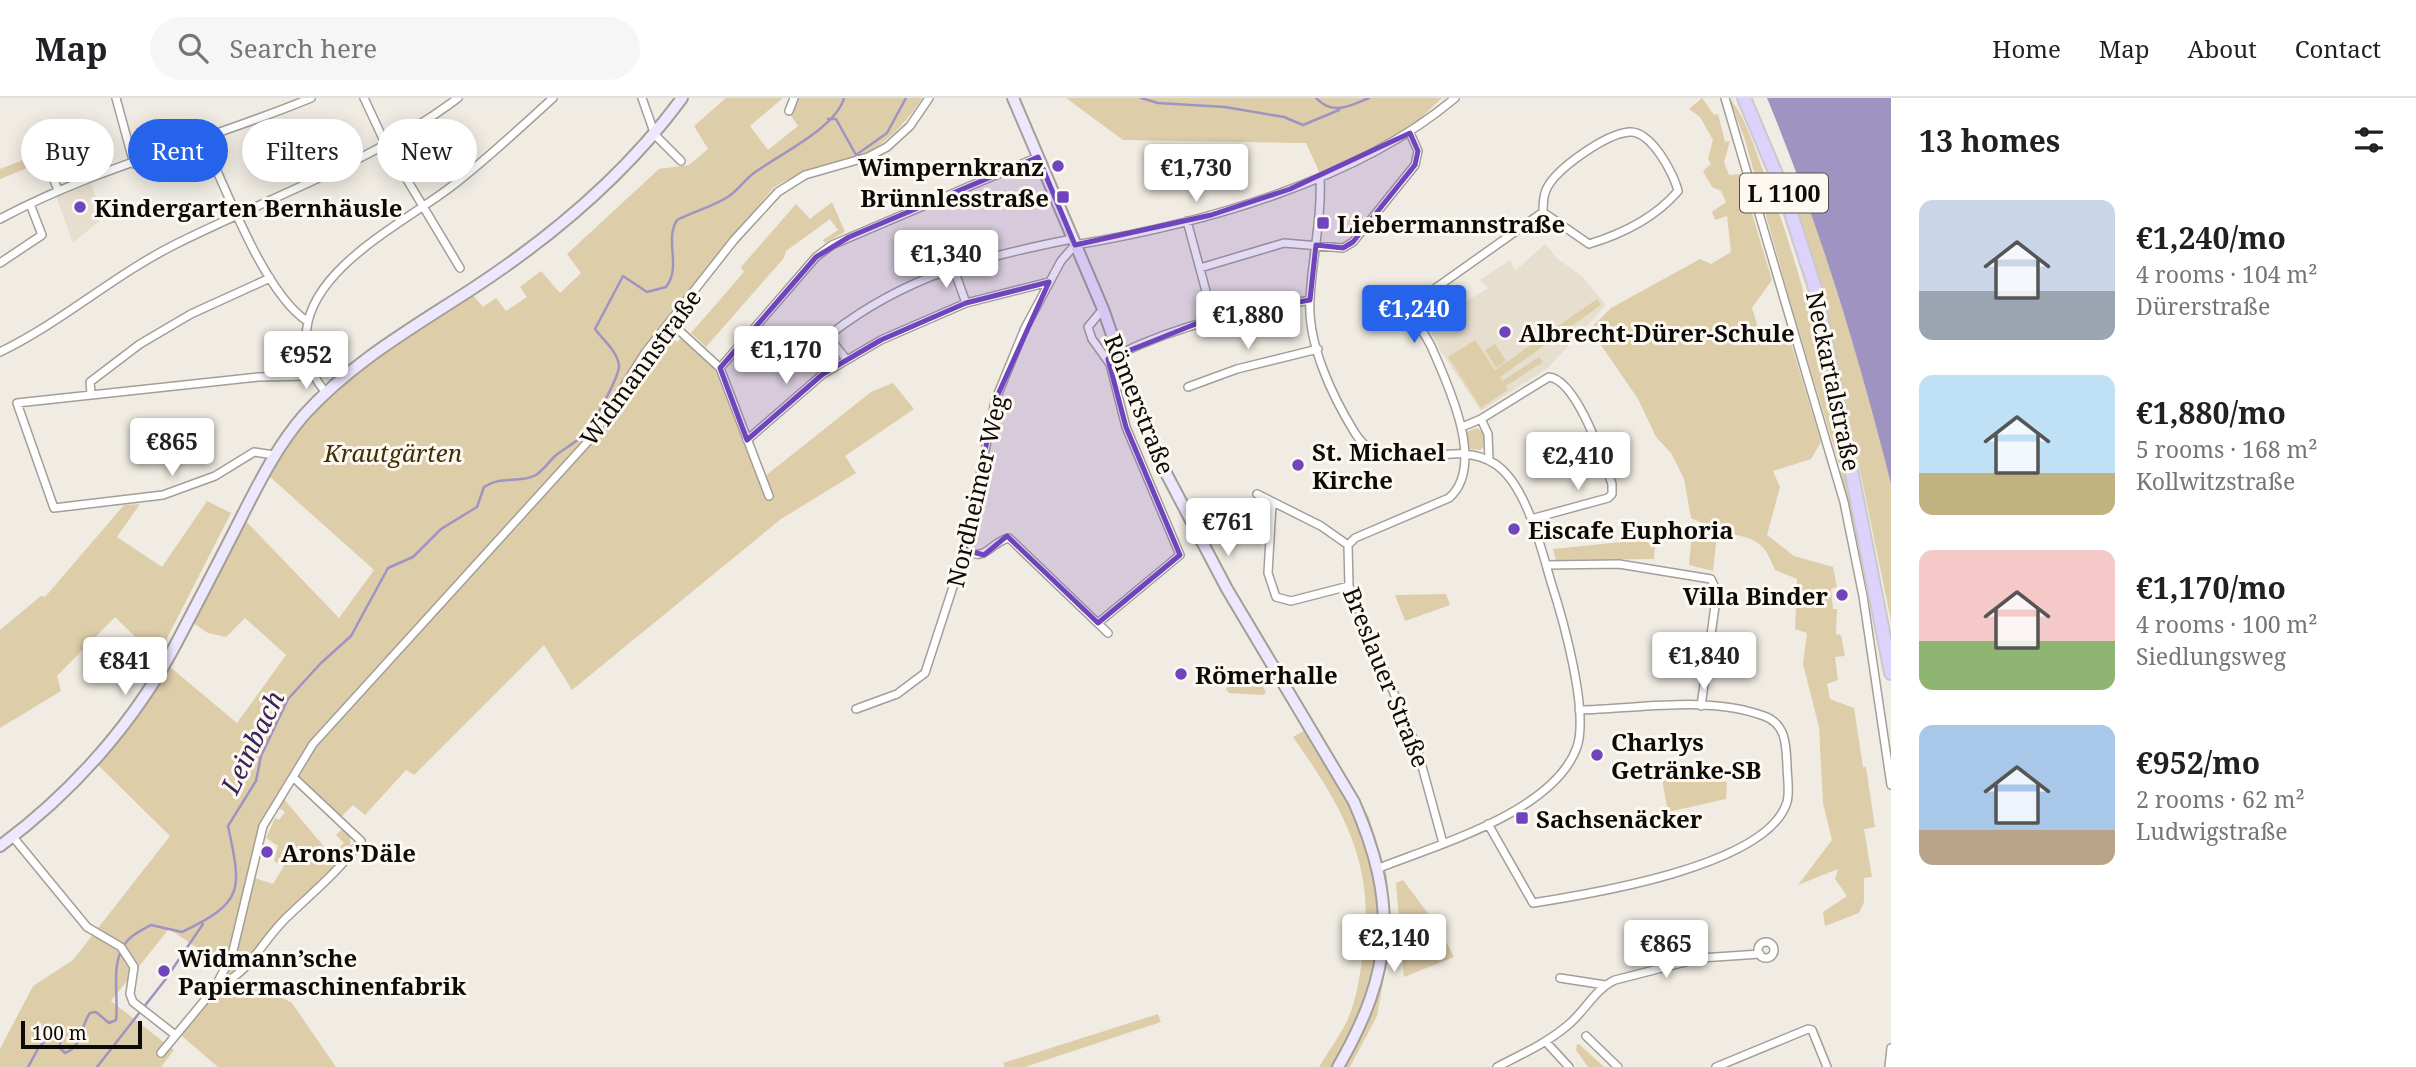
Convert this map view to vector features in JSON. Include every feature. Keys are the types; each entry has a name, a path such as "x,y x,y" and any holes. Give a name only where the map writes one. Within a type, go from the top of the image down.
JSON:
{"main road":[{"path":"0,846 83,773 142,701 177,642 274,455 326,392 356,365 519,256 603,186 655,135 682,98"},
{"name":"Römerstraße","path":"1013,98 1103,309 1135,401 1167,475 1247,623 1354,802 1378,868 1385,919 1381,963 1362,1020 1338,1067"},
{"name":"Neckartalstraße","path":"1744,98 1786,198 1816,291 1891,673"}],"street":[{"path":"116,98 128,142"},
{"path":"228,129 310,98"},
{"path":"364,98 377,126"},
{"path":"430,119 458,98"},
{"path":"326,392 313,376 305,341 307,321 316,301 343,267 372,240 424,208 475,169 553,98"},
{"path":"642,98 655,135 681,161"},
{"path":"789,111 794,98"},
{"name":"Widmannstraße","path":"214,989 232,955 263,826 313,744 592,438 621,388 670,322 734,240 778,192 791,181 806,174 869,157 887,148 910,126 929,98"},
{"path":"846,359 831,340 832,333 881,298 953,267 991,255 1186,221 1320,178 1410,133 1455,98"},
{"path":"1726,98 1844,502 1863,596 1891,785"},
{"path":"1257,494 1272,504 1321,526 1348,545 1355,538 1449,498 1458,485 1466,452 1462,427 1413,308 1416,302 1543,212 1546,189 1584,152 1628,132 1639,134 1655,148 1668,165 1678,191 1657,212 1612,237 1589,244 1543,212"},
{"path":"1200,268 1284,243 1343,248 1353,242 1415,165 1418,151 1410,133"},
{"path":"0,352 55,322 174,245 377,147"},
{"path":"720,368 816,257 832,245 1038,157"},
{"path":"0,219 58,190 128,166"},
{"path":"1320,178 1310,300 1318,349 1336,396 1356,434 1370,450 1399,460 1466,452 1486,459 1512,482 1531,520 1560,610 1579,710 1578,745 1564,768 1527,803 1443,844 1378,868"},
{"path":"55,182 58,190"},
{"path":"224,182 270,278 295,313 307,321"},
{"path":"408,182 460,268"},
{"path":"0,263 42,234 30,204"},
{"path":"1186,221 1213,317"},
{"name":"Nordheimer Weg","path":"856,709 897,694 925,673 965,550 995,401 1012,355 1049,282 1073,242"},
{"path":"953,267 966,303"},
{"path":"91,393 90,382 140,344 191,314 270,278"},
{"path":"747,440 823,374 881,340 966,303 1049,282"},
{"path":"1119,354 1159,335 1213,317 1310,300"},
{"name":"Römerstraße","path":"1098,623 1180,555 1126,427 1110,364 1092,339 1088,327 1103,309"},
{"path":"670,322 720,368 769,496"},
{"path":"1188,387 1237,369 1318,349"},
{"path":"274,455 254,452 215,476 163,495 54,508 17,403 265,376 313,376"},
{"path":"1462,427 1549,377 1567,387 1585,417 1607,472 1612,494 1608,498 1531,520"},
{"path":"1480,419 1488,433 1486,459"},
{"path":"1272,504 1268,573 1276,597 1291,601 1349,586"},
{"path":"965,550 974,556 984,555 1002,540 1009,538 1108,633"},
{"name":"Breslauer Straße","path":"1348,545 1349,586 1417,748 1443,844"},
{"path":"1546,565 1619,564 1711,579 1717,592 1701,706"},
{"path":"1488,824 1533,904 1684,872 1737,849 1780,816 1788,801 1786,750 1781,727 1768,717 1701,706 1579,710"},
{"path":"161,1053 174,1034 214,989 243,972 274,932 324,884 361,841 293,778"},
{"path":"13,837 87,927 121,947 134,967 130,994 137,1007 174,1034"},
{"path":"1560,978 1605,985 1701,958 1760,954"},
{"path":"1497,1067 1546,1042 1577,1017 1605,985"},
{"path":"1716,1067 1812,1030 1827,1067"},
{"path":"1586,1037 1618,1067"},
{"path":"1546,1042 1569,1067"},
{"path":"1889,1067 1891,1048"}],"highlighted area":[{"path":"1410,133 1418,151 1415,165 1353,242 1343,248 1316,245 1310,300 1213,317 1108,359 1126,427 1180,555 1098,623 1007,536 984,555 965,550 995,401 1049,282 966,303 881,340 823,374 747,440 720,368 816,257 849,237 1038,157 1075,245 1211,215 1290,189"}],"shaded area":[{"path":"1767,98 1891,98 1891,484 1836,289 1804,193"},
{"name":"Kindergarten Bernhäusle","path":"91,183 103,218 73,243 56,196"},
{"name":"Albrecht-Dürer-Schule","path":"1545,244 1558,259 1582,276 1606,305 1548,368 1481,411 1440,350 1426,320 1454,299 1459,306 1488,288 1480,280 1510,260 1515,271"}],"green space":[{"name":"Krautgärten","path":"726,98 783,98 750,126 768,150 798,126 789,113 796,98 922,98 895,132 869,152 794,177 773,188 666,320 670,325 665,332 677,342 683,336 718,369 760,480 871,392 893,383 914,409 845,456 856,473 781,519 572,690 544,645 414,775 406,770 365,815 353,805 341,817 296,778 266,826 252,877 273,884 284,866 274,861 278,846 266,838 275,818 279,820 285,812 279,808 284,799 331,855 344,843 336,835 344,827 350,838 347,853 246,964 224,980 231,966 205,953 169,929 111,1001 174,1050 161,1067 0,1067 0,1049 33,986 73,960 170,836 98,765 147,703 170,667 237,723 286,655 245,618 226,637 208,633 193,623 245,520 339,618 374,570 269,476 288,446 309,419 359,373 473,295 483,307 496,298 506,311 527,297 520,287 541,271 560,293 581,273 567,254 659,169 689,165 708,149 694,126"},
{"path":"1066,98 1442,98 1410,128 1321,176 1306,143 1123,140"},
{"path":"1702,98 1714,115 1718,114 1725,142 1730,141 1724,162 1729,175 1740,174 1772,280 1752,308 1761,337 1787,330 1821,442 1811,459 1773,471 1780,487 1767,535 1794,556 1833,567 1837,587 1831,589 1833,609 1837,609 1836,634 1841,635 1845,656 1835,657 1838,680 1827,684 1830,699 1854,708 1875,827 1864,829 1872,877 1864,878 1864,902 1859,913 1825,926 1823,912 1847,896 1835,879 1838,869 1798,885 1832,840 1823,803 1819,727 1803,664 1807,633 1795,629 1797,579 1775,570 1766,551 1755,541 1717,530 1691,518 1684,479 1671,453 1656,437 1638,399 1590,329 1611,308 1700,259 1711,264 1731,252 1727,216 1715,220 1712,212 1726,202 1721,191 1712,187 1703,171 1711,164 1708,159 1713,140 1700,117 1689,109"},
{"path":"1729,98 1749,132 1797,268 1824,369 1866,573 1862,574 1840,467 1745,140"},
{"path":"21,161 21,171 0,179 0,169"},
{"path":"1805,190 1864,377 1891,484 1891,621 1831,330 1790,195"},
{"path":"832,202 845,232 825,243 823,240 838,230 830,219 786,251 784,258 706,347 691,333 744,272 741,267 796,204 810,219"},
{"path":"1597,299 1601,305 1500,377 1502,381 1539,357 1543,362 1506,386 1508,390 1481,408 1448,357 1475,340 1495,370"},
{"path":"1495,344 1506,361 1496,368 1485,350"},
{"path":"1477,428 1483,432 1485,446 1480,450 1470,449 1466,432"},
{"path":"207,501 231,513 157,658 115,617 57,676 61,691 0,728 0,630 41,596 45,597 124,505 140,504 117,537 162,567"},
{"path":"1692,531 1717,536 1713,571 1689,565"},
{"path":"1641,540 1655,545 1654,559 1556,560 1553,549"},
{"path":"1446,594 1450,605 1405,621 1395,595"},
{"path":"1254,671 1266,692 1263,695 1229,693 1226,689 1232,676"},
{"path":"1314,725 1369,817 1387,876 1390,943 1377,1016 1350,1067 1319,1067 1347,1021 1355,997 1363,954 1365,892 1352,838 1341,813 1293,737"},
{"path":"1662,779 1727,782 1726,799 1668,812"},
{"path":"1403,880 1439,928 1454,957 1404,977 1396,883"},
{"path":"250,980 292,1003 336,1067 218,1067 183,1037 180,1032 215,993 225,994 228,984"},
{"path":"1158,1014 1161,1022 1025,1067 1005,1067 1003,1063"},
{"path":"1577,1044 1604,1067 1588,1067 1576,1050"}],"waterway":[{"name":"Leinbach","path":"28,1067 39,1047 53,1033 60,1038 60,1048 65,1053 71,1050 78,1041 90,1013 96,1012 109,1023 116,1020 117,968 122,948 130,938 151,925 182,932 217,912 227,902 236,880 228,826 256,781 261,756 288,699 321,663 351,636 388,568 413,557 441,529 477,507 484,487 497,481 536,475 586,431 604,402 618,371 616,355 595,329 623,276 647,292 666,287 673,271 672,236 677,220 730,195 754,173 805,140 830,120 844,98"},
{"name":"Leinbach","path":"828,119 836,119 856,155 887,133 906,98"},
{"path":"1141,98 1158,103 1225,107 1284,117 1303,125 1339,110"},
{"name":"Leinbach","path":"1316,98 1335,108 1369,98"},
{"name":"Leinbach","path":"97,1067 165,980 203,924"}],"place":[{"name":"Wimpernkranz","path":"1058,166"},
{"name":"Brünnlesstraße","path":"1063,197"},
{"name":"Kindergarten Bernhäusle","path":"80,207"},
{"name":"Liebermannstraße","path":"1323,223"},
{"name":"Albrecht-Dürer-Schule","path":"1505,332"},
{"name":"St. Michael Kirche","path":"1298,465"},
{"name":"Eiscafe Euphoria","path":"1514,529"},
{"name":"Villa Binder","path":"1842,595"},
{"name":"Römerhalle","path":"1181,674"},
{"name":"Charlys Getränke-SB","path":"1597,755"},
{"name":"Sachsenäcker","path":"1522,818"},
{"name":"Arons'Däle","path":"267,852"},
{"name":"Widmann’sche Papiermaschinenfabrik","path":"164,971"}]}
